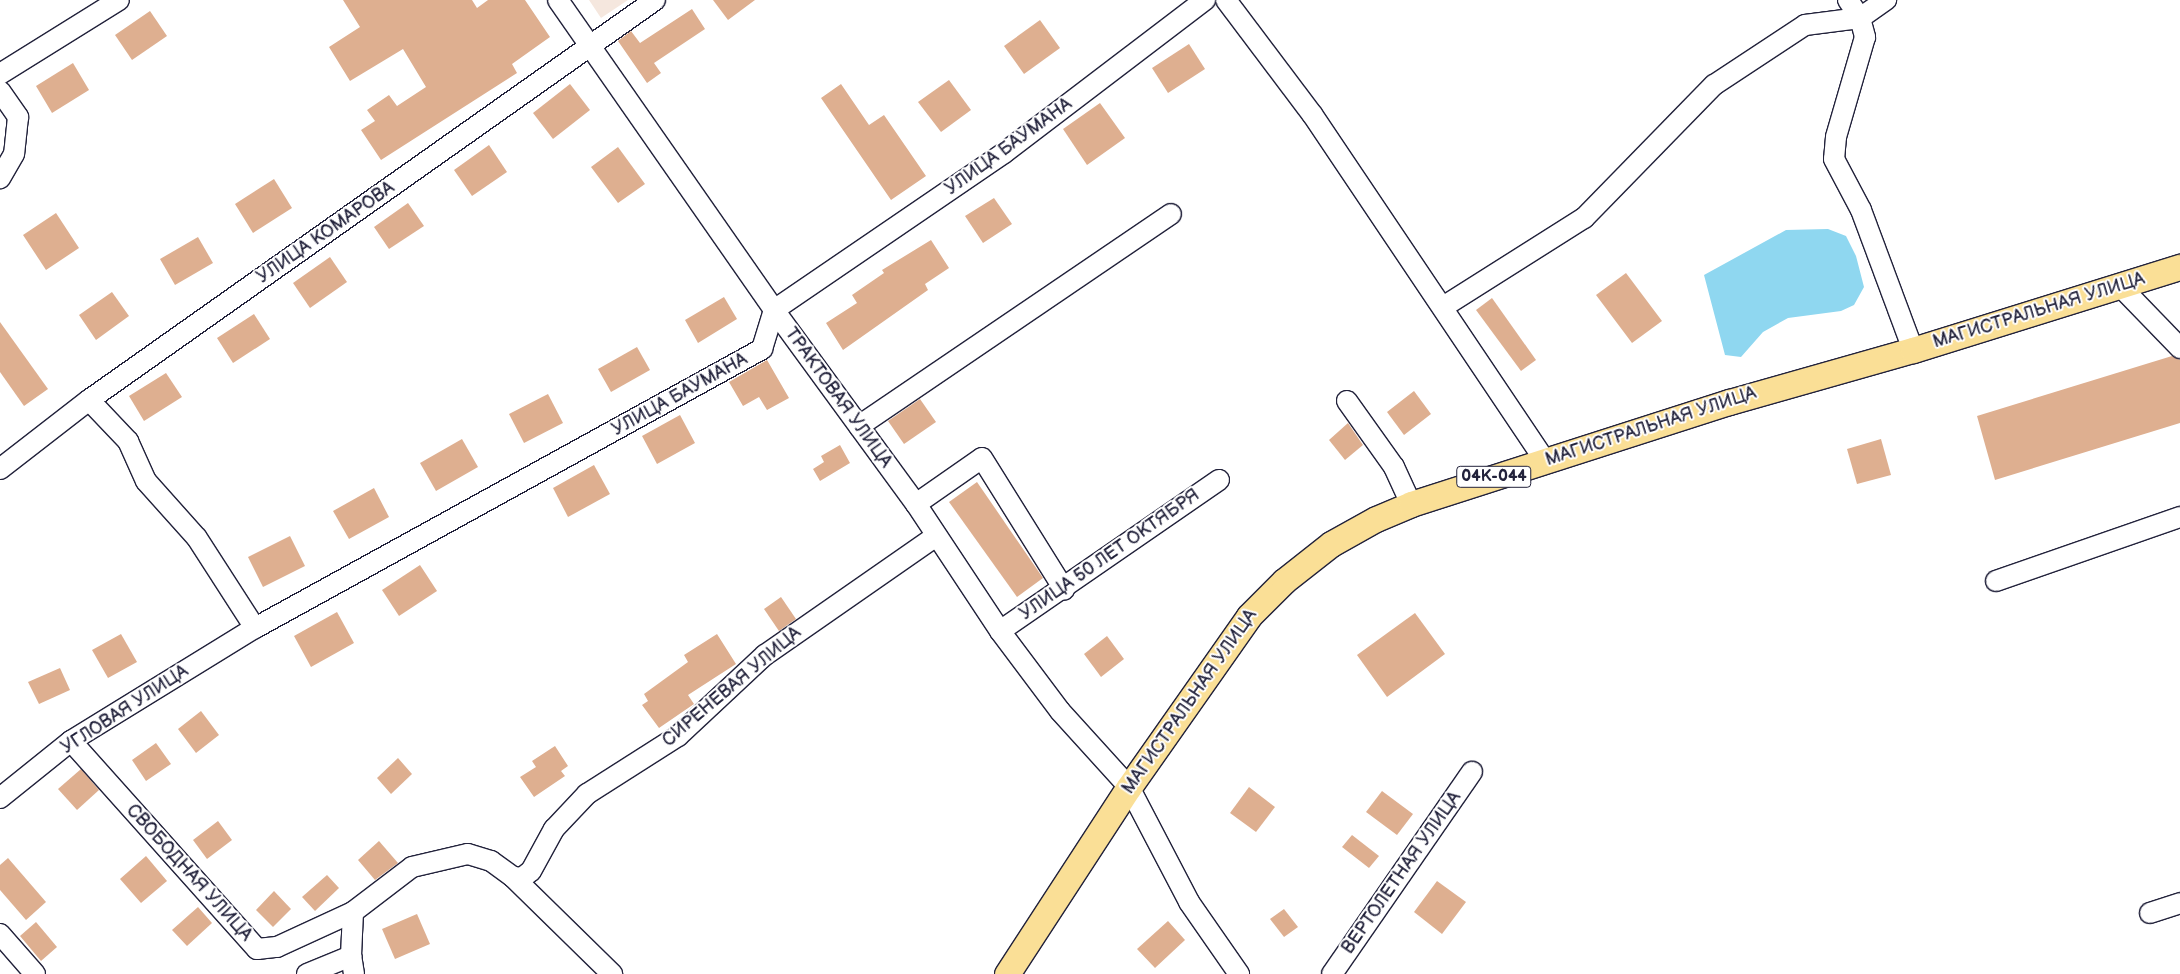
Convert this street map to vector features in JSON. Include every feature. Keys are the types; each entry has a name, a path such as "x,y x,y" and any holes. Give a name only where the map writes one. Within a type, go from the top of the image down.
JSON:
{"main road":[{"name":"МАГИСТРАЛЬНАЯ УЛИЦА","path":"1007,974 1129,787 1248,616 1331,544 1376,519 1411,504 1729,402 1912,350 2180,267"}],"street":[{"path":"0,74 119,0"},
{"name":"ТРАКТОВАЯ УЛИЦА","path":"558,0 774,310 916,504 1000,630 1060,710 1129,787 1189,902 1239,974"},
{"name":"УЛИЦА КОМАРОВА","path":"0,469 89,400 655,0"},
{"name":"УЛИЦА БАУМАНА","path":"255,628 762,349 774,310 1004,153 1204,0"},
{"path":"1226,0 1312,114 1545,461"},
{"path":"1848,0 1860,18 1865,37 1836,137 1834,159 1865,218 1912,350"},
{"path":"1443,307 1584,218 1714,85 1805,25 1860,18 1886,0"},
{"path":"0,91 18,117 14,154 0,178"},
{"path":"859,426 1171,214"},
{"path":"2120,285 2180,348"},
{"path":"89,400 128,441 146,481 197,538 255,628"},
{"path":"1347,401 1394,468 1411,504"},
{"path":"916,504 982,458 1064,589"},
{"name":"УЛИЦА 50 ЛЕТ ОКТЯБРЯ","path":"1000,630 1064,589 1219,480"},
{"path":"1996,581 2180,517"},
{"name":"СИРЕНЕВАЯ УЛИЦА","path":"513,877 522,878 531,871 554,829 588,794 678,736 765,655 936,536"},
{"name":"УГЛОВАЯ УЛИЦА","path":"0,798 71,742 255,628"},
{"name":"СВОБОДНАЯ УЛИЦА","path":"71,742 257,949 277,947 353,912"},
{"name":"ВЕРТОЛЕТНАЯ УЛИЦА","path":"1332,974 1472,772"},
{"path":"307,974 353,965 353,912 412,867 468,854 491,861 513,877 612,974"},
{"path":"2150,913 2180,903"},
{"path":"0,934 35,974"}],"shaded area":[{"path":"589,0 628,0 601,18"}],"water":[{"path":"1828,229 1846,236 1856,256 1864,287 1854,305 1841,311 1788,318 1763,332 1741,357 1725,355 1704,275 1786,230"}],"building":[{"path":"343,0 472,0 477,8 488,0 525,0 550,37 512,64 517,73 381,160 361,130 375,121 367,110 389,95 397,106 426,87 403,49 350,81 329,47 360,27"},
{"path":"713,0 755,0 728,20"},
{"path":"692,9 705,29 654,63 661,73 647,83 618,41 631,31 640,43"},
{"path":"150,11 167,36 132,60 115,35"},
{"path":"1040,20 1060,48 1024,74 1004,46"},
{"path":"1189,44 1205,69 1168,93 1152,68"},
{"path":"73,63 89,90 52,113 36,86"},
{"path":"949,80 971,110 941,132 918,102"},
{"path":"570,84 590,110 553,139 533,113"},
{"path":"841,84 869,125 884,115 926,176 891,200 821,98"},
{"path":"1100,103 1125,138 1087,165 1063,129"},
{"path":"489,145 507,172 472,196 454,170"},
{"path":"618,147 645,184 618,203 591,167"},
{"path":"274,179 292,208 253,233 235,204"},
{"path":"994,198 1012,224 983,243 965,216"},
{"path":"408,203 424,226 389,249 374,227"},
{"path":"56,213 79,248 46,270 23,235"},
{"path":"198,237 213,263 175,285 160,259"},
{"path":"931,240 949,268 925,284 928,290 843,350 826,323 857,303 852,295 884,273 882,270"},
{"path":"330,257 347,282 310,308 293,283"},
{"path":"1626,273 1662,321 1632,343 1596,295"},
{"path":"112,292 129,316 96,340 79,315"},
{"path":"724,297 737,319 698,343 685,320"},
{"path":"1492,298 1536,360 1521,371 1476,310"},
{"path":"254,314 270,339 233,363 217,338"},
{"path":"0,322 48,389 24,406 0,372"},
{"path":"637,347 650,370 611,392 598,369"},
{"path":"2172,356 2180,360 2180,423 1995,480 1977,416"},
{"path":"767,360 789,398 767,410 759,397 743,406 729,382"},
{"path":"166,373 182,397 144,421 129,396"},
{"path":"1414,391 1431,414 1404,435 1387,412"},
{"path":"548,394 563,423 524,443 509,414"},
{"path":"920,399 936,422 904,444 888,421"},
{"path":"680,415 695,443 657,464 642,436"},
{"path":"1348,423 1363,445 1345,460 1329,440"},
{"path":"462,439 478,467 436,491 420,463"},
{"path":"1881,439 1891,475 1857,484 1847,449"},
{"path":"840,445 850,463 820,481 813,469 824,462 821,456"},
{"path":"594,465 610,494 568,517 553,488"},
{"path":"977,482 1043,578 1017,597 949,502"},
{"path":"374,488 389,517 349,539 333,511"},
{"path":"290,536 305,566 263,587 248,557"},
{"path":"420,565 437,591 399,616 382,590"},
{"path":"781,597 796,619 779,631 764,609"},
{"path":"337,612 354,643 311,667 294,636"},
{"path":"1415,613 1445,654 1387,697 1357,655"},
{"path":"121,634 137,662 108,678 92,650"},
{"path":"717,634 736,664 688,695 694,704 659,728 642,705 648,701 644,694 688,662 684,655"},
{"path":"1107,636 1124,659 1101,677 1084,654"},
{"path":"60,668 70,690 39,704 28,682"},
{"path":"201,711 219,735 196,753 178,729"},
{"path":"156,743 171,764 146,781 132,760"},
{"path":"555,746 568,766 561,771 565,776 534,797 520,777 536,767 532,761"},
{"path":"398,758 412,774 391,794 377,778"},
{"path":"81,769 99,790 77,810 58,789"},
{"path":"1249,787 1275,807 1256,832 1230,813"},
{"path":"1382,791 1413,814 1397,835 1366,812"},
{"path":"218,821 232,840 207,859 193,840"},
{"path":"1352,835 1379,856 1369,868 1342,847"},
{"path":"379,841 398,863 375,880 358,860"},
{"path":"146,856 167,881 141,903 120,879"},
{"path":"8,858 46,902 26,920 0,890 0,865"},
{"path":"327,875 339,888 315,911 302,897"},
{"path":"1437,881 1466,902 1442,934 1414,912"},
{"path":"274,891 291,909 273,927 256,910"},
{"path":"198,907 212,923 187,946 172,930"},
{"path":"1284,909 1298,927 1284,937 1270,919"},
{"path":"417,914 430,944 395,959 382,929"},
{"path":"1168,921 1185,940 1155,968 1137,949"},
{"path":"36,922 57,947 41,961 20,936"}]}
